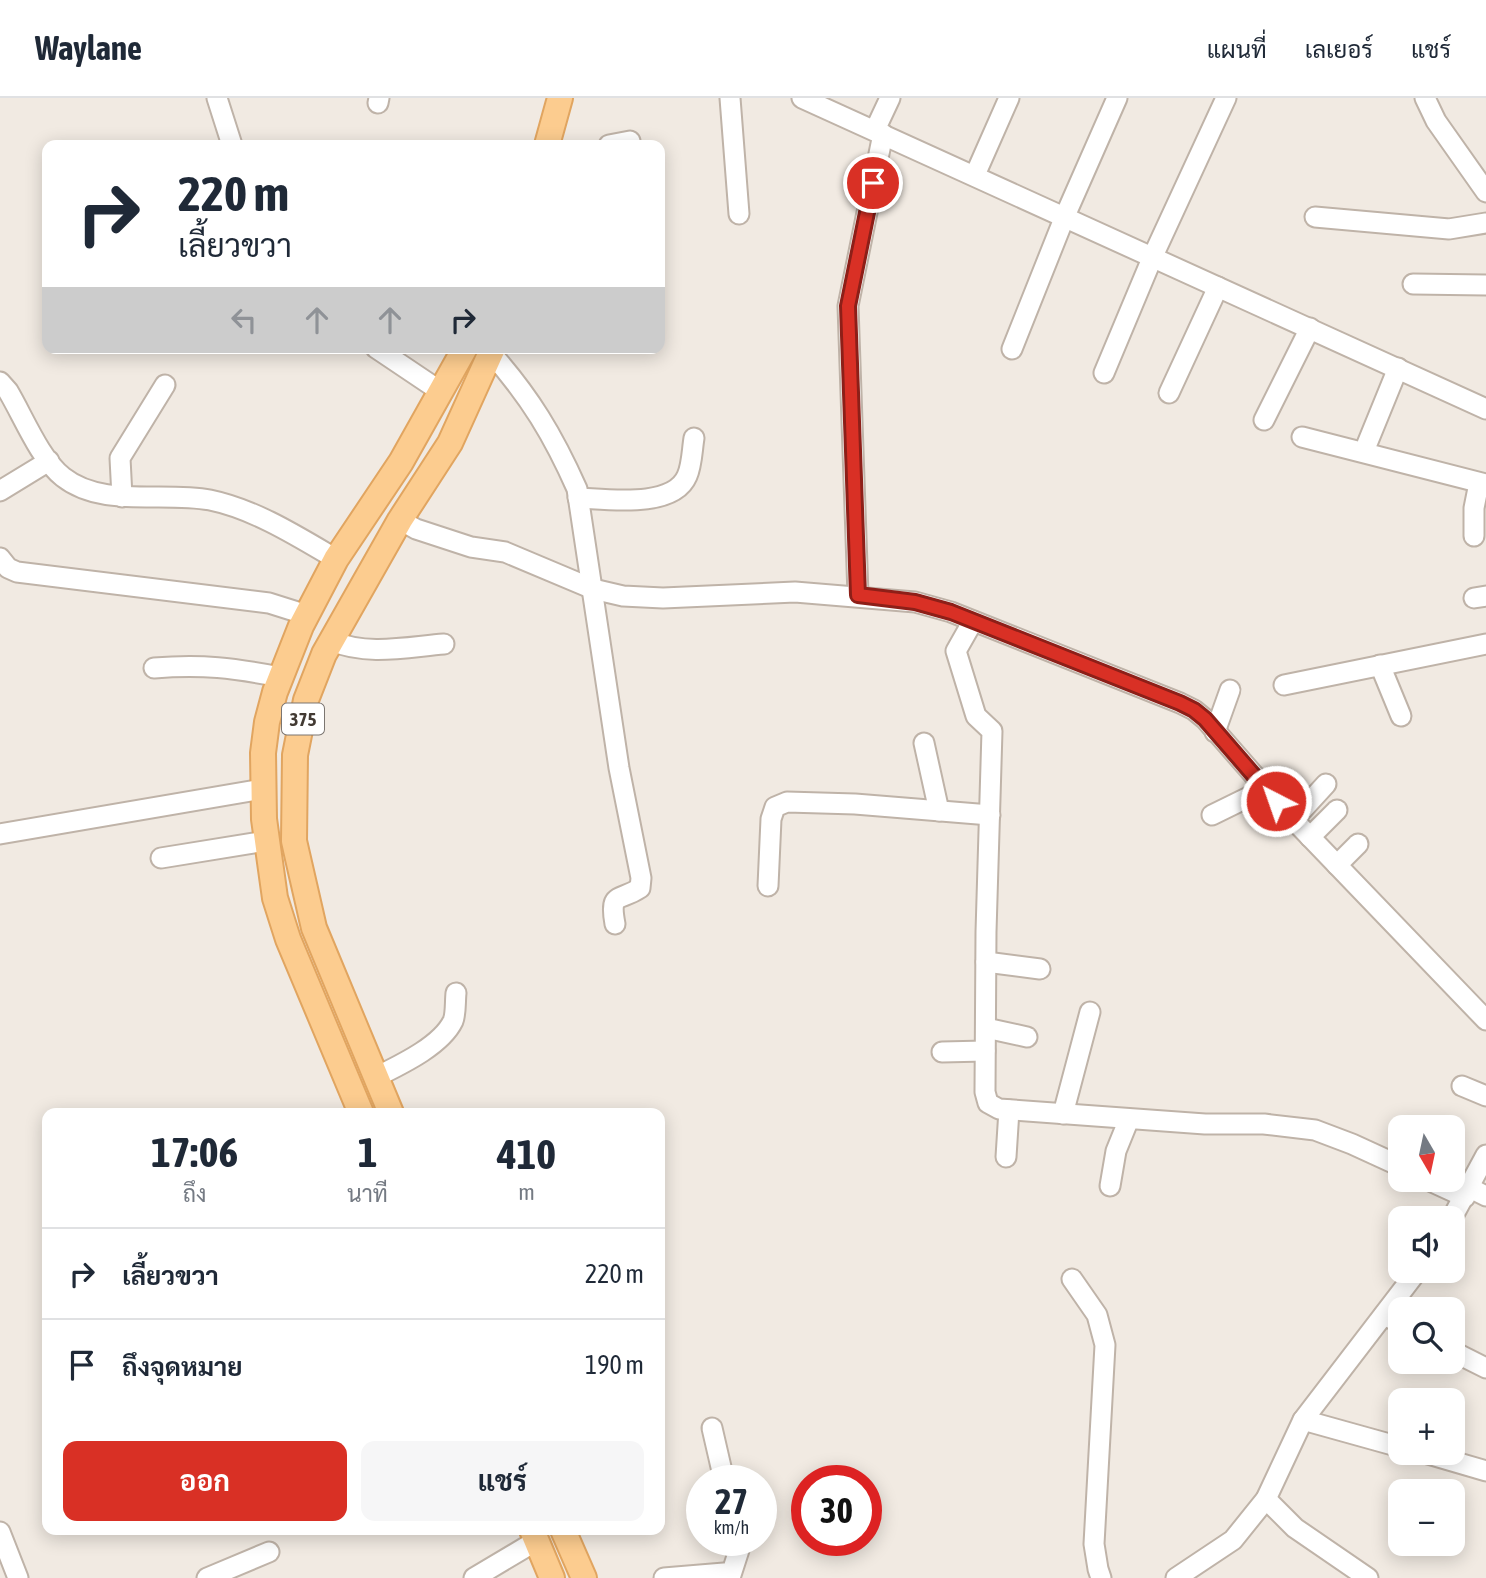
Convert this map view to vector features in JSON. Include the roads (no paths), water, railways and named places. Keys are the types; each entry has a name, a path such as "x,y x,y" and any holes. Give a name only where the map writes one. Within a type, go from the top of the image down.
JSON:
{"main road":[{"path":"548,140 560,98"},
{"path":"565,140 577,98"},
{"name":"375","path":"358,1108 288,939 275,898 266,842 263,789 263,753 267,722 281,677 307,615 336,559 394,473 462,354"},
{"name":"375","path":"389,1108 314,928 295,841 295,755 306,700 331,641 400,520 450,443 491,354"},
{"path":"534,1535 552,1578"},
{"path":"566,1535 583,1578"}],"street":[{"path":"217,98 230,140"},
{"path":"730,98 739,214"},
{"path":"802,98 1486,409"},
{"path":"858,595 848,306 879,132 890,98"},
{"path":"975,175 1009,98"},
{"path":"1012,349 1065,216 1117,98"},
{"path":"1104,373 1153,256 1226,98"},
{"path":"1424,98 1436,121 1483,183"},
{"path":"1315,217 1449,229 1486,223"},
{"path":"1413,284 1486,285"},
{"path":"1169,393 1218,287"},
{"path":"1264,420 1310,328"},
{"path":"385,354 440,391"},
{"path":"494,354 533,404 562,455 577,489 619,768 641,878 640,888 613,901 615,924"},
{"path":"1367,444 1398,368"},
{"path":"0,382 63,477 91,492 211,500 252,514 336,559"},
{"path":"122,496 120,458 165,385"},
{"path":"1302,437 1482,483 1474,508 1474,536"},
{"path":"578,498 646,500 664,495 679,486 687,477 694,438"},
{"path":"0,491 50,461"},
{"path":"400,520 415,529 471,547 505,552 593,589 622,596 663,598 795,592 858,595 915,602 973,621 1180,703 1194,710 1293,820 1486,1020"},
{"path":"0,558 8,568 17,572 268,603 307,615"},
{"path":"973,621 956,651 963,682 976,716 992,731 985,1051 985,1092 988,1103 999,1109 1009,1110 1205,1124 1264,1124 1314,1130 1388,1161"},
{"path":"331,641 348,648 372,650 444,644"},
{"path":"1284,685 1486,643"},
{"path":"154,668 195,665 226,667 281,677"},
{"path":"1380,665 1401,716"},
{"path":"1215,732 1230,690"},
{"path":"925,743 939,811"},
{"path":"1293,820 1326,783"},
{"path":"0,834 263,789"},
{"path":"1212,815 1265,789"},
{"path":"768,886 771,818 775,807 787,802 855,804 990,815"},
{"path":"1310,837 1337,810"},
{"path":"161,858 266,842"},
{"path":"1337,865 1358,844"},
{"path":"986,962 1040,969"},
{"path":"376,1077 414,1057 444,1032 454,1019 456,993"},
{"path":"1063,1114 1090,1012"},
{"path":"986,1028 1027,1037"},
{"path":"942,1052 985,1051"},
{"path":"1462,1086 1486,1096"},
{"path":"1006,1157 1009,1110"},
{"path":"1110,1186 1116,1151 1129,1119"},
{"path":"1474,1194 1486,1155"},
{"path":"1072,1279 1097,1315 1105,1345 1094,1544 1101,1578"},
{"path":"1177,1578 1233,1540 1266,1499 1303,1420 1388,1324"},
{"path":"1465,1357 1486,1368"},
{"path":"1303,1420 1388,1444"},
{"path":"712,1428 721,1465"},
{"path":"1465,1465 1486,1471"},
{"path":"1266,1499 1295,1528 1368,1578"},
{"path":"0,1532 18,1578"},
{"path":"474,1578 534,1535"},
{"path":"214,1577 269,1552"},
{"path":"664,1578 724,1573 729,1578 737,1556"}]}
